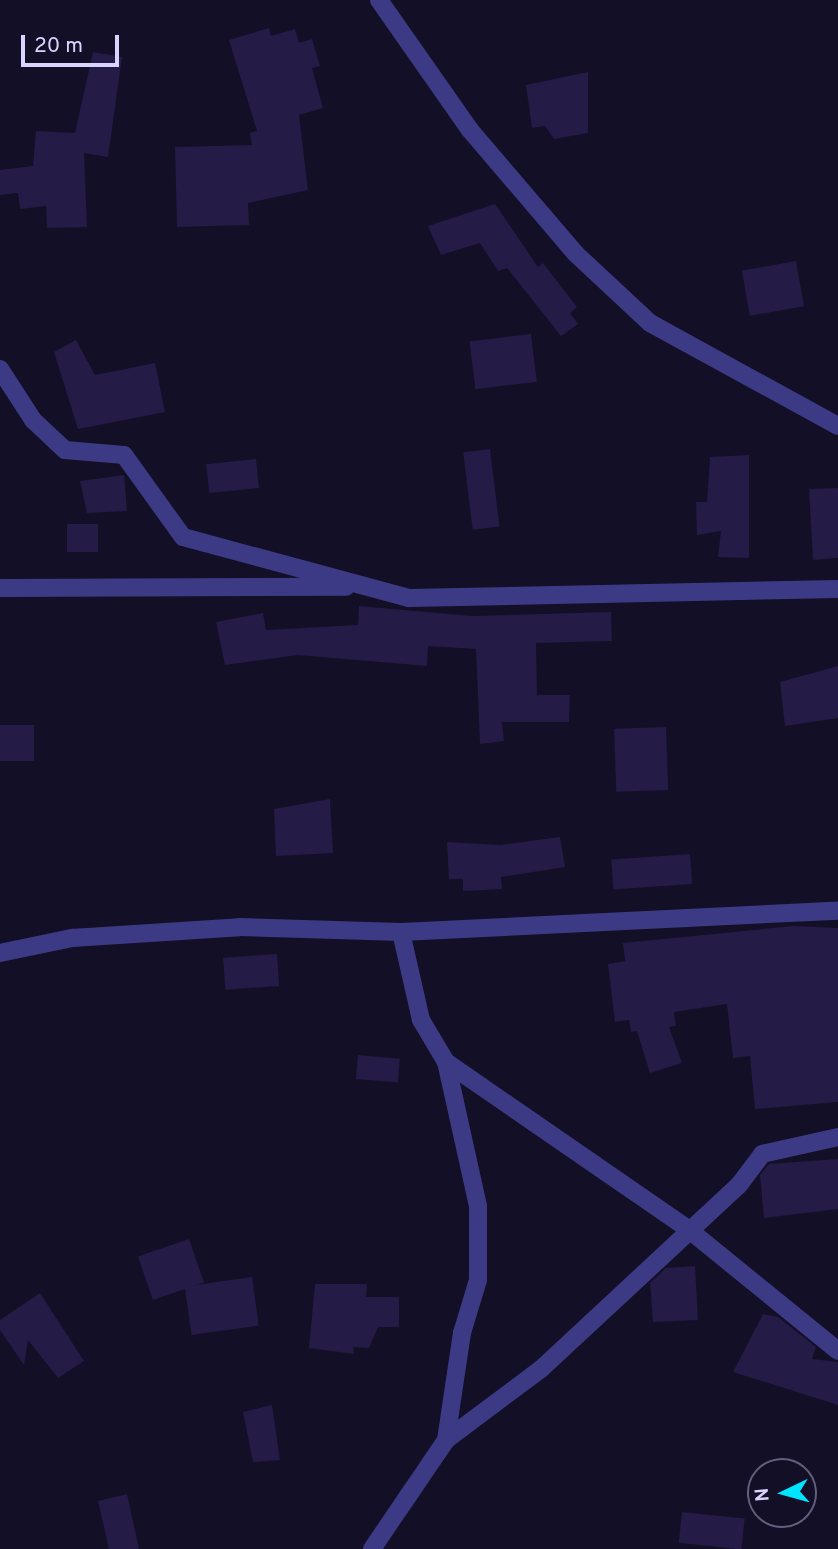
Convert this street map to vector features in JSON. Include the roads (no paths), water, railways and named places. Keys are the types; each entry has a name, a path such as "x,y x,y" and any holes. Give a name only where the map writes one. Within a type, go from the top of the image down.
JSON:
{"street":[{"path":"379,0 470,130 576,254 650,323 838,426"},
{"path":"390,0 393,20"},
{"path":"0,369 33,420 65,450 124,455 183,537 409,598 838,589"},
{"path":"0,588 369,586"},
{"path":"0,953 72,939 240,927 401,932 838,911"},
{"path":"401,932 421,1020 446,1062 478,1206 478,1280 462,1333 446,1440"},
{"path":"446,1062 688,1229 838,1351"},
{"path":"372,1549 446,1440 541,1369 688,1229 739,1185 762,1154 838,1137"}]}
